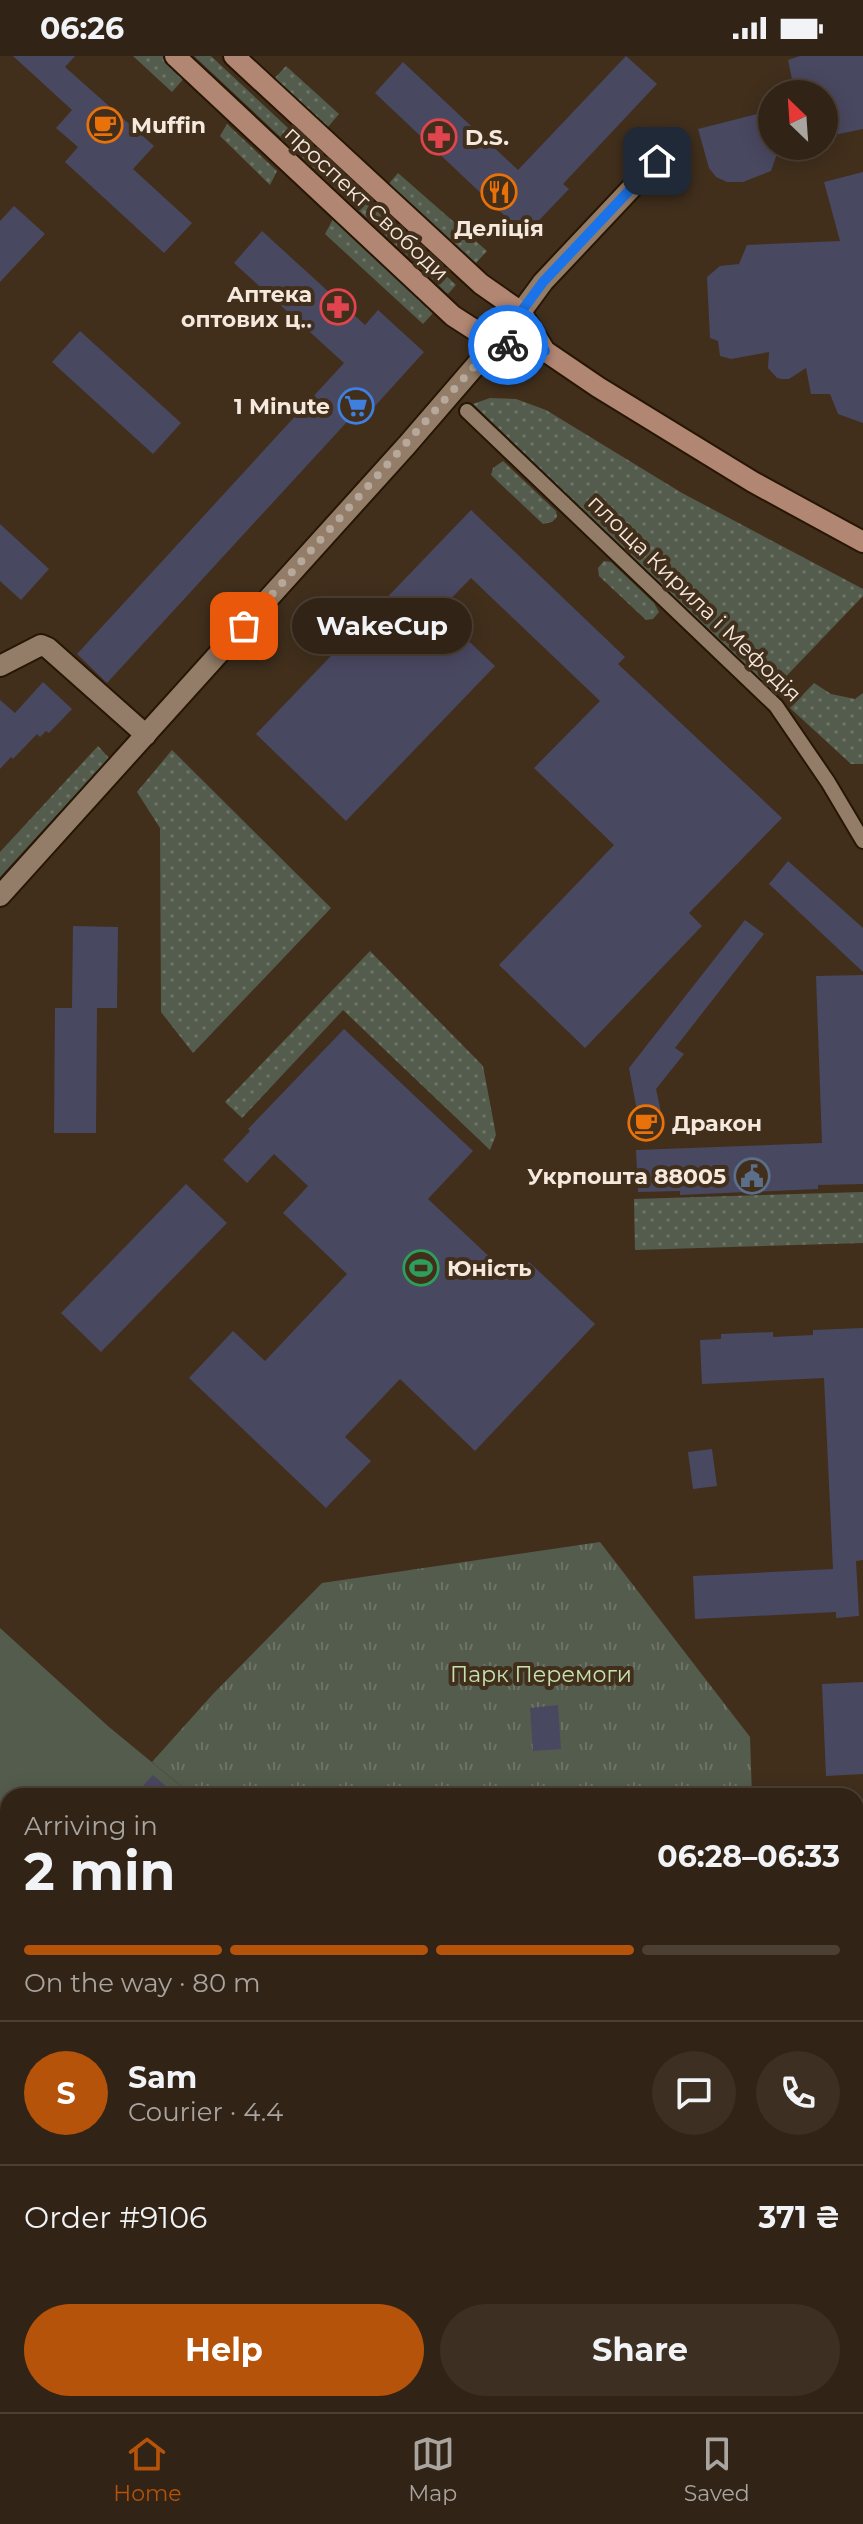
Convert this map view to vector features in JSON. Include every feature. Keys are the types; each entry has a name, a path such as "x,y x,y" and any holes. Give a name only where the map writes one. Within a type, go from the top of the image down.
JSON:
{"main road":[{"name":"проспект Свободи","path":"175,56 453,316 495,343 545,351"},
{"name":"проспект Свободи","path":"234,56 481,284 521,312 545,351 753,482 863,542"}],"street":[{"path":"521,312 543,282 657,161"},
{"path":"0,896 407,445 495,343"},
{"name":"площа Кирила і Мефодія","path":"467,411 776,706 828,782 863,841"},
{"path":"0,666 41,645 48,648 146,735"}],"green space":[{"path":"133,56 165,56 186,76 172,92"},
{"path":"194,56 211,56 456,285 448,294"},
{"path":"286,66 339,114 328,127 274,79"},
{"path":"227,124 277,171 270,185 220,136"},
{"path":"398,173 487,251 475,264 386,187"},
{"path":"333,219 434,312 423,324 325,234"},
{"path":"490,398 516,399 546,410 682,493 863,589 863,596 772,691 473,404"},
{"path":"503,461 556,511 557,517 552,522 543,524 491,475 493,468"},
{"path":"604,561 611,562 654,603 659,612 653,619 646,620 599,576 598,568"},
{"path":"814,683 831,694 855,699 863,693 863,764 851,764 790,708"},
{"path":"98,746 109,758 0,877 0,852"},
{"path":"172,750 331,908 193,1053 161,1012 160,828 137,792"},
{"path":"370,951 483,1066 496,1135 490,1150 343,1010 242,1118 225,1102"},
{"path":"863,1192 863,1243 635,1250 634,1199"},
{"name":"Парк Перемоги","path":"600,1542 750,1737 752,1788 183,1788 152,1762 213,1694 322,1583"},
{"path":"0,1628 109,1727 183,1788 0,1788"}],"building":[{"path":"13,56 75,56 65,67 154,146 133,169 192,223 164,253 65,162 78,147 56,128 72,110"},
{"path":"626,56 657,84 563,184 569,189 525,235 375,93 403,62 518,170"},
{"path":"800,56 863,56 863,129 838,134 838,80 792,80 788,60"},
{"path":"758,114 758,160 775,160 771,171 743,182 727,182 716,177 709,168 698,129"},
{"path":"863,172 863,423 838,414 830,394 811,394 806,368 789,379 782,379 768,368 769,352 731,359 720,356 718,341 710,338 707,277 720,266 739,264 747,245 840,241 824,182"},
{"path":"14,206 45,234 0,282 0,221"},
{"path":"262,231 365,325 378,310 424,352 375,406 368,399 107,683 77,654 344,363 234,263"},
{"path":"80,331 181,423 153,454 52,362"},
{"path":"471,510 625,657 618,664 782,818 689,913 702,926 585,1048 499,965 614,845 534,768 600,701 471,578 438,612 495,666 346,821 256,734"},
{"path":"0,524 49,569 21,600 0,581"},
{"path":"43,682 72,709 49,733 46,731 40,737 37,734 0,769 0,700 15,713"},
{"path":"788,861 863,928 863,972 769,884"},
{"path":"745,920 764,934 675,1048 684,1054 656,1089 661,1112 638,1116 629,1068"},
{"path":"73,926 118,927 117,1008 97,1008 96,1133 54,1133 55,1008 72,1008"},
{"path":"863,975 863,1184 680,1195 680,1191 638,1192 636,1150 822,1143 816,976"},
{"name":"Юність","path":"344,1029 473,1151 428,1199 513,1279 529,1262 595,1324 475,1451 400,1379 345,1437 371,1461 326,1508 189,1378 233,1331 265,1361 347,1274 283,1213 308,1186 274,1154 247,1183 223,1160 250,1131 248,1129"},
{"path":"186,1184 227,1223 101,1352 61,1313"},
{"path":"863,1328 863,1560 856,1561 859,1616 836,1618 836,1612 695,1619 693,1576 833,1569 824,1378 702,1384 700,1340 721,1339 721,1334 773,1332 773,1337 813,1335 813,1330"},
{"path":"712,1449 717,1486 693,1489 688,1452"},
{"path":"863,1682 863,1774 826,1776 822,1684"},
{"path":"558,1705 561,1749 533,1751 530,1708"},
{"path":"153,1775 168,1788 141,1788"}],"way so far":[{"path":"244,626 495,343 508,345"}],"place":[{"name":"Muffin","path":"105,125"},
{"name":"D.S.","path":"439,137"},
{"name":"Деліція","path":"499,192"},
{"name":"Аптека оптових ц‥","path":"338,307"},
{"name":"1 Minute","path":"356,406"},
{"name":"WakeCup","path":"244,626"},
{"name":"Дракон","path":"646,1123"},
{"name":"Укрпошта 88005","path":"752,1176"},
{"name":"Юність","path":"421,1268"}],"route":[{"path":"508,345 545,351 521,312 543,282 657,161"}]}
